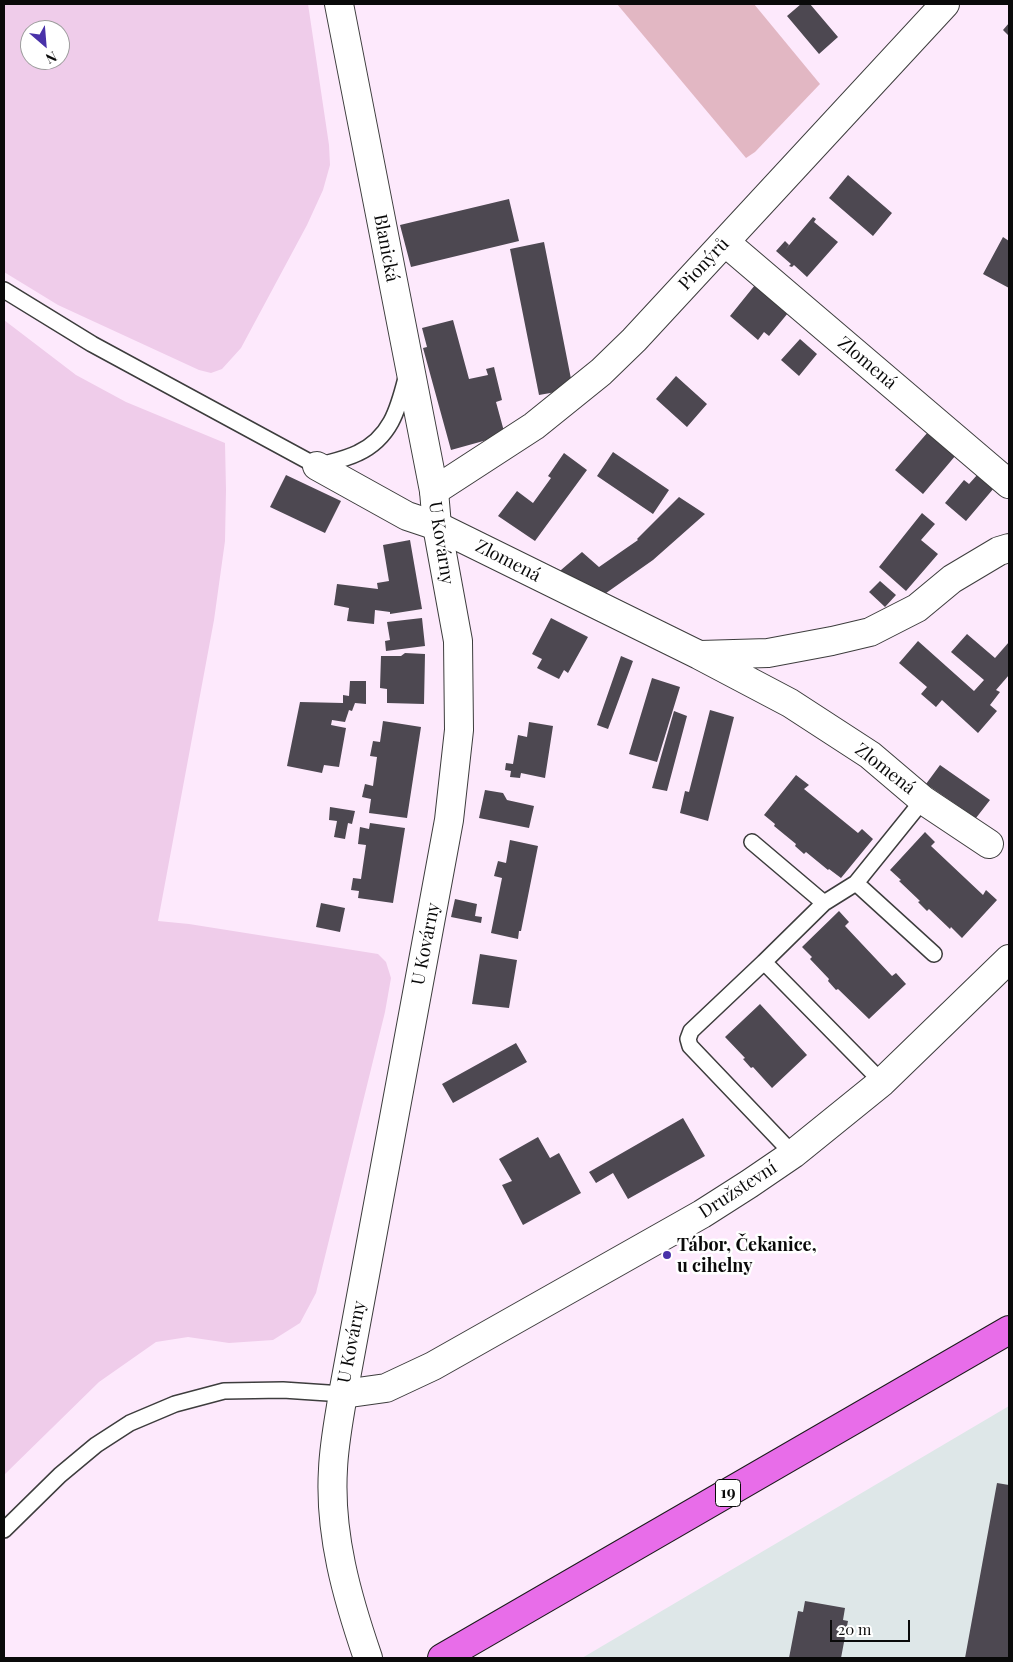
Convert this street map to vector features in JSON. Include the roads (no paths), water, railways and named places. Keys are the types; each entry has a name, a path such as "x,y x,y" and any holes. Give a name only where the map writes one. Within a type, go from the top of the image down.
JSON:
{"main road":[{"name":"19","path":"444,1657 1009,1330"}],"street":[{"name":"Blanická","path":"339,4 434,492"},
{"name":"Pionýrů","path":"434,492 534,426 601,372 634,340 945,4"},
{"name":"Zlomená","path":"725,242 1009,484"},
{"name":"Zlomená","path":"318,466 407,516 437,526 699,655 790,703 870,755 923,800 989,844"},
{"name":"U Kovárny","path":"368,1658 352,1612 340,1563 333,1517 333,1469 343,1394 450,811 459,730 458,641 437,526 434,492"},
{"name":"Zlomená","path":"699,655 768,653 870,632 917,608 952,579 999,551 1009,548"},
{"name":"Družstevní","path":"343,1394 386,1388 433,1366 702,1214 749,1184 793,1154 882,1082 1009,959"}],"lane":[{"path":"4,290 92,344 318,466 359,453 384,435 399,409 409,367"},
{"path":"793,1154 690,1046 688,1039 691,1031 824,903 856,883 923,800"},
{"path":"752,842 824,903"},
{"path":"856,883 934,954"},
{"path":"764,962 882,1082"},
{"path":"4,1530 60,1475 96,1445 130,1422 175,1404 224,1391 283,1390 343,1394"}],"place":[{"name":"Tábor, Čekanice, u cihelny","path":"667,1255"}]}
